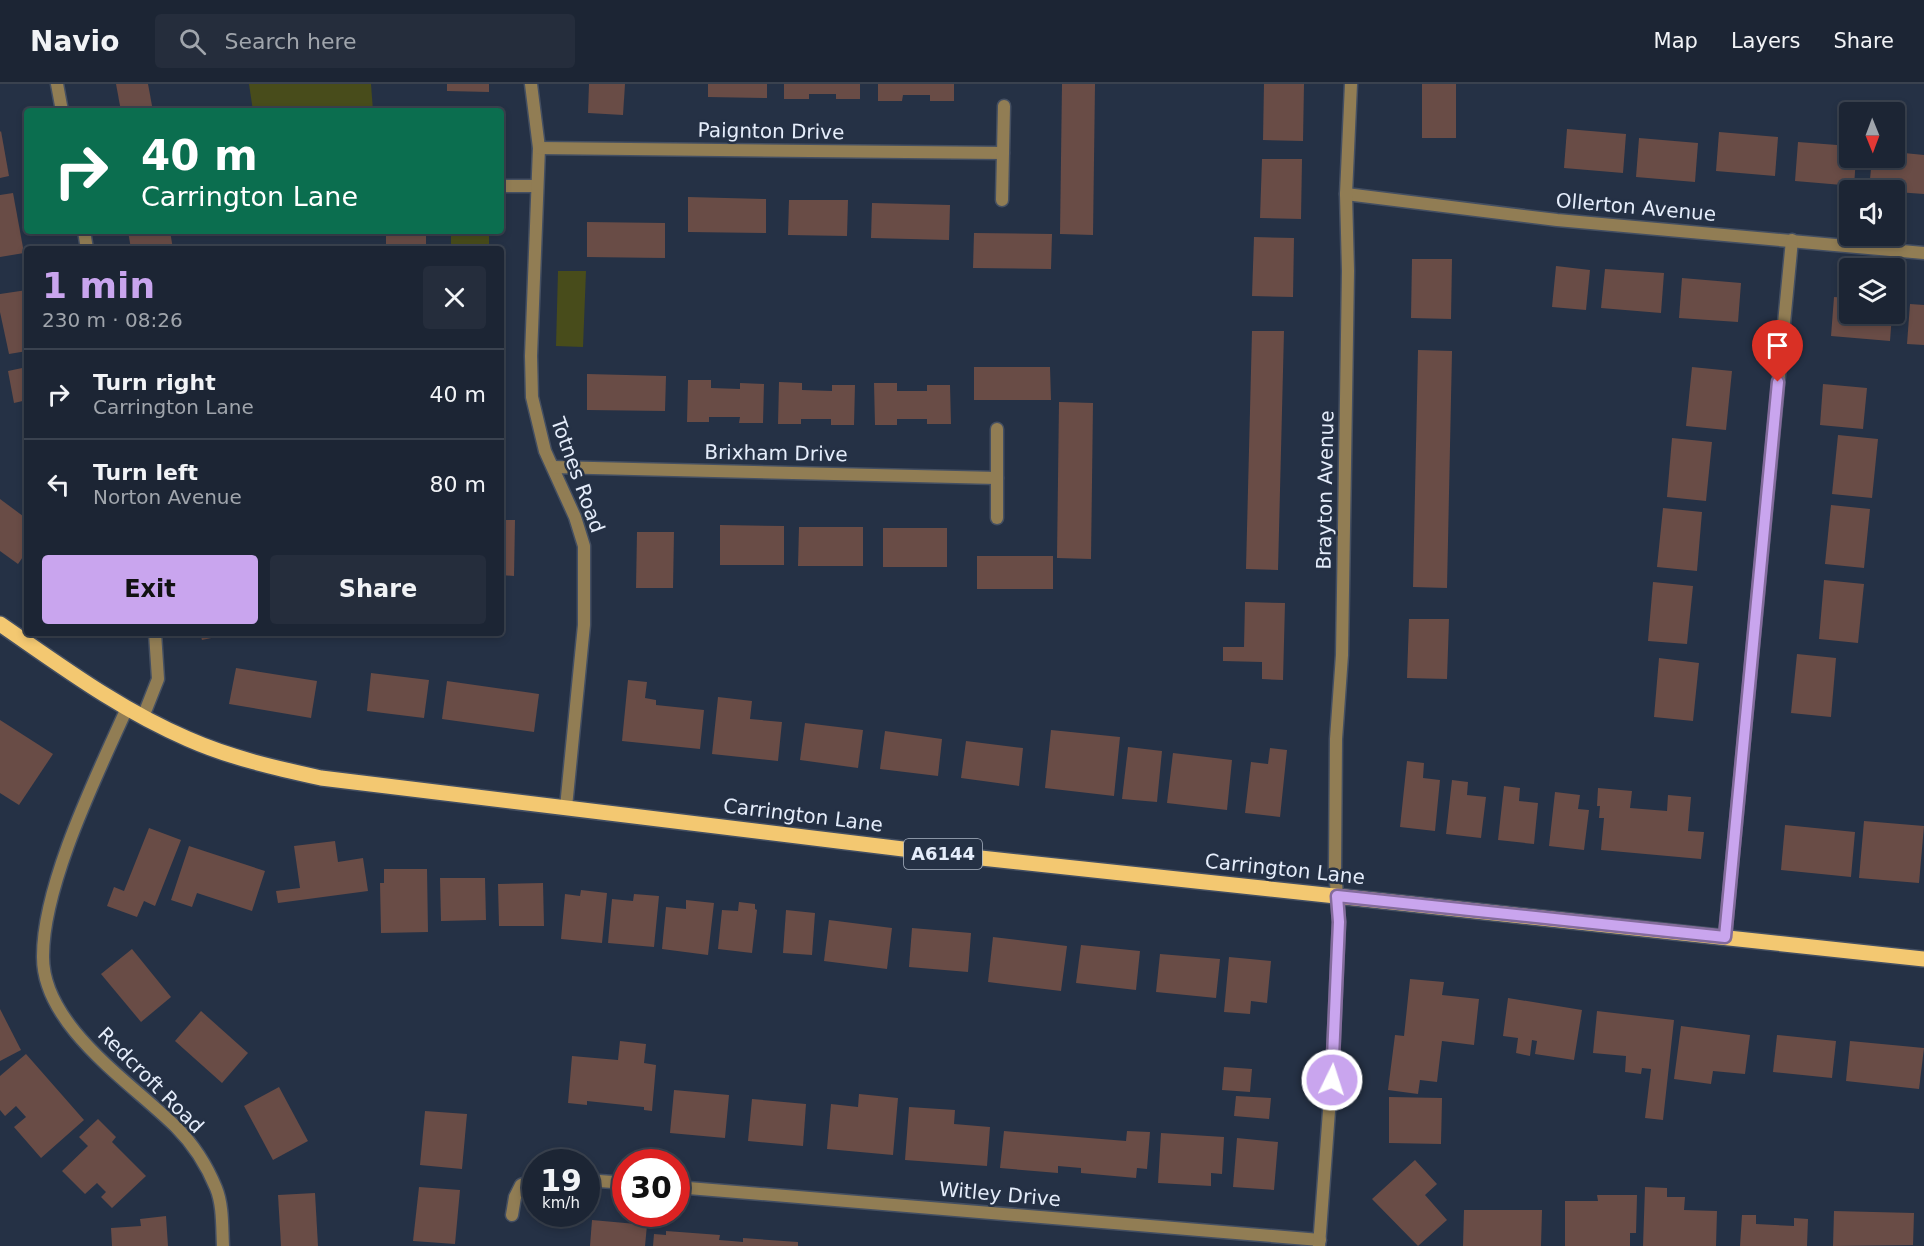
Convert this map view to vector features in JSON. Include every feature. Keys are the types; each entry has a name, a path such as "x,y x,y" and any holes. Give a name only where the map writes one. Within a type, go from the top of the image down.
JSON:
{"main road":[{"name":"Carrington Lane","path":"0,624 90,687 189,740 252,762 321,778 945,854 1924,959"}],"street":[{"path":"57,84 61,108"},
{"name":"Totnes Road","path":"531,84 539,148 532,397 545,451 575,517 584,546 584,625 566,807"},
{"name":"Brayton Avenue","path":"1320,1243 1333,1057 1339,922 1336,739 1342,655 1348,271 1346,194 1351,84"},
{"path":"1002,200 1004,106"},
{"name":"Paignton Drive","path":"539,148 1003,153"},
{"path":"504,186 537,186"},
{"name":"Ollerton Avenue","path":"1346,194 1557,220 1924,253"},
{"path":"1725,937 1792,240"},
{"path":"997,518 998,429"},
{"name":"Brixham Drive","path":"553,467 997,478"},
{"path":"143,717 158,679 155,636"},
{"name":"Redcroft Road","path":"127,708 68,849 49,909 44,939 45,977 59,1009 94,1054 177,1128 203,1162 217,1190 223,1246"},
{"path":"512,1215 515,1197 522,1185"},
{"name":"Witley Drive","path":"690,1188 1320,1243"}],"green space":[{"path":"249,84 371,84 373,108 253,108"},
{"path":"451,234 489,234 489,246 451,246"},
{"path":"558,271 586,271 583,347 556,346"}],"building":[{"path":"116,84 148,84 152,108 120,108"},
{"path":"447,84 489,84 489,92 447,91"},
{"path":"589,84 625,84 623,115 588,113"},
{"path":"708,84 767,84 767,98 708,97"},
{"path":"784,84 860,84 860,99 836,99 836,94 809,94 809,99 784,99"},
{"path":"878,84 954,84 954,101 930,101 930,95 903,95 902,101 878,101"},
{"path":"1062,84 1095,84 1093,235 1060,234"},
{"path":"1264,84 1304,84 1303,141 1263,140"},
{"path":"1422,84 1456,84 1456,138 1422,138"},
{"path":"1567,129 1626,134 1623,173 1564,168"},
{"path":"0,132 9,176 0,178"},
{"path":"1719,132 1778,137 1775,176 1716,171"},
{"path":"1639,138 1698,143 1695,182 1636,177"},
{"path":"1798,142 1839,145 1839,168 1855,168 1854,180 1839,180 1839,185 1795,181"},
{"path":"1905,153 1924,155 1924,194 1905,193 1905,180 1870,180 1871,168 1905,168"},
{"path":"1262,159 1302,159 1301,219 1260,218"},
{"path":"13,193 24,253 0,257 0,195"},
{"path":"688,197 766,199 766,233 688,232"},
{"path":"789,200 848,200 847,236 788,235"},
{"path":"872,203 950,205 949,240 871,238"},
{"path":"587,222 665,223 665,258 587,257"},
{"path":"974,233 1052,234 1051,269 973,268"},
{"path":"128,234 170,234 172,246 130,246"},
{"path":"386,234 426,234 426,246 386,246"},
{"path":"1254,237 1294,238 1293,297 1252,296"},
{"path":"1412,259 1452,259 1451,319 1411,318"},
{"path":"1556,266 1590,270 1586,310 1552,307"},
{"path":"1605,269 1664,273 1661,313 1601,308"},
{"path":"1682,278 1741,283 1738,322 1679,318"},
{"path":"24,290 24,352 9,354 0,312 0,294"},
{"path":"1834,297 1839,297 1839,324 1891,324 1890,341 1831,336"},
{"path":"1910,304 1924,305 1924,345 1907,344"},
{"path":"1252,331 1284,331 1278,570 1246,569"},
{"path":"1418,350 1452,351 1447,588 1413,587"},
{"path":"974,367 1050,367 1051,400 974,400"},
{"path":"1692,367 1732,371 1726,430 1686,426"},
{"path":"24,368 24,401 14,403 8,371"},
{"path":"587,374 666,376 665,411 587,410"},
{"path":"688,380 711,380 711,388 740,389 740,383 764,384 763,423 739,423 740,417 709,417 709,422 687,422"},
{"path":"779,382 802,383 802,390 832,391 832,385 855,385 854,425 831,425 831,419 801,419 801,424 778,424"},
{"path":"874,383 897,383 897,391 927,391 927,385 950,385 951,424 927,424 927,419 897,419 897,425 875,425"},
{"path":"1823,384 1867,388 1863,429 1820,425"},
{"path":"1059,402 1093,403 1091,559 1057,558"},
{"path":"1838,435 1878,439 1872,498 1832,494"},
{"path":"1672,438 1712,442 1706,501 1667,497"},
{"path":"0,499 24,517 24,555 18,564 0,551"},
{"path":"1831,505 1870,509 1864,568 1825,564"},
{"path":"1663,508 1702,512 1697,571 1657,567"},
{"path":"504,520 515,520 514,576 504,575"},
{"path":"720,525 784,526 784,565 720,565"},
{"path":"799,527 863,527 863,566 798,566"},
{"path":"883,528 947,528 947,567 883,567"},
{"path":"637,532 674,532 673,588 636,588"},
{"path":"977,556 1053,556 1053,589 977,589"},
{"path":"1824,580 1864,584 1858,643 1819,639"},
{"path":"1653,582 1693,586 1687,644 1648,641"},
{"path":"1245,602 1285,603 1283,680 1262,679 1262,662 1223,661 1223,647 1244,647"},
{"path":"1409,619 1449,619 1447,679 1407,678"},
{"path":"201,636 221,636 202,640"},
{"path":"1797,654 1836,658 1831,717 1791,713"},
{"path":"1659,658 1699,663 1693,721 1654,717"},
{"path":"236,668 317,681 311,718 229,704"},
{"path":"371,673 429,680 424,718 367,711"},
{"path":"628,680 647,682 645,698 656,700 656,705 704,710 700,749 622,741"},
{"path":"447,681 539,694 534,732 442,719"},
{"path":"718,697 752,701 750,719 782,722 778,761 712,754"},
{"path":"0,720 53,754 19,805 0,793"},
{"path":"805,723 863,730 858,768 800,760"},
{"path":"1051,730 1120,737 1114,796 1045,788"},
{"path":"885,731 942,739 938,776 880,769"},
{"path":"966,741 1023,748 1019,786 961,778"},
{"path":"1128,747 1162,751 1157,802 1122,799"},
{"path":"1270,748 1287,750 1280,817 1245,813 1251,762 1268,764"},
{"path":"1173,753 1232,760 1227,810 1167,803"},
{"path":"1407,761 1424,763 1423,778 1440,780 1435,831 1400,827"},
{"path":"1452,780 1468,782 1467,795 1486,797 1481,838 1446,834"},
{"path":"1504,786 1520,788 1519,801 1538,803 1534,844 1498,840"},
{"path":"1598,788 1632,791 1630,808 1667,811 1668,795 1691,797 1688,831 1704,832 1701,859 1601,850 1604,818 1599,818"},
{"path":"1555,792 1580,795 1578,809 1589,810 1584,850 1549,846"},
{"path":"1864,821 1924,826 1919,883 1859,878"},
{"path":"1785,825 1855,832 1851,877 1781,870"},
{"path":"149,828 181,840 155,906 144,901 137,917 107,906 114,887 124,891"},
{"path":"335,841 338,862 363,858 368,891 278,903 276,891 300,888 294,846"},
{"path":"189,846 265,871 252,911 197,893 192,907 171,900"},
{"path":"384,869 427,869 428,932 381,933 380,883 384,883"},
{"path":"440,878 485,878 486,920 441,921"},
{"path":"543,883 544,926 499,926 498,884"},
{"path":"581,890 607,893 602,943 561,939 565,894 580,896"},
{"path":"634,894 659,896 654,947 608,943 612,899 633,901"},
{"path":"686,900 714,903 708,955 662,949 666,907 686,909"},
{"path":"739,902 755,904 757,910 752,953 718,949 722,910 738,911"},
{"path":"786,910 815,913 812,955 783,953"},
{"path":"829,920 892,928 887,969 824,961"},
{"path":"912,928 971,933 968,972 909,967"},
{"path":"993,937 1067,946 1061,991 988,982"},
{"path":"1081,945 1140,951 1136,990 1076,983"},
{"path":"132,949 171,997 141,1022 101,974"},
{"path":"1160,954 1220,959 1216,998 1156,992"},
{"path":"1229,957 1271,961 1267,1003 1251,1001 1250,1014 1224,1012"},
{"path":"1410,979 1444,982 1442,995 1479,999 1474,1045 1442,1041 1437,1082 1420,1080 1418,1094 1388,1090 1395,1035 1404,1036"},
{"path":"1508,998 1582,1010 1574,1060 1535,1054 1537,1041 1532,1040 1530,1056 1516,1053 1518,1038 1503,1036"},
{"path":"0,1009 21,1050 0,1061"},
{"path":"201,1011 248,1053 222,1083 175,1041"},
{"path":"1597,1011 1674,1020 1663,1120 1645,1118 1651,1069 1642,1068 1641,1074 1625,1072 1626,1056 1593,1053"},
{"path":"1681,1026 1750,1035 1745,1074 1713,1071 1711,1084 1674,1079"},
{"path":"1777,1035 1836,1041 1832,1078 1773,1072"},
{"path":"620,1041 646,1044 644,1063 656,1065 652,1111 644,1110 644,1107 587,1101 587,1105 568,1103 572,1056 618,1060"},
{"path":"1850,1041 1924,1048 1919,1089 1846,1081"},
{"path":"26,1054 84,1120 41,1158 14,1127 26,1117 16,1106 5,1116 0,1110 0,1076"},
{"path":"1224,1067 1252,1069 1250,1092 1222,1090"},
{"path":"279,1087 308,1141 273,1160 244,1106"},
{"path":"674,1090 729,1095 725,1138 670,1133"},
{"path":"859,1094 898,1098 893,1155 827,1149 831,1104 858,1107"},
{"path":"1236,1096 1271,1098 1269,1119 1234,1116"},
{"path":"1389,1097 1442,1098 1441,1144 1389,1143"},
{"path":"752,1099 806,1104 803,1146 748,1141"},
{"path":"909,1107 955,1110 954,1124 990,1127 987,1166 905,1160"},
{"path":"425,1111 467,1114 462,1169 420,1165"},
{"path":"98,1119 116,1137 112,1142 146,1176 112,1208 101,1197 106,1192 97,1183 85,1194 62,1171 88,1146 79,1137"},
{"path":"1004,1131 1126,1141 1127,1131 1150,1132 1147,1169 1137,1168 1136,1178 1081,1173 1081,1168 1058,1166 1058,1173 1000,1168"},
{"path":"1161,1133 1224,1137 1222,1174 1211,1173 1211,1186 1158,1183"},
{"path":"1237,1138 1278,1142 1274,1190 1233,1187"},
{"path":"1415,1160 1437,1184 1425,1195 1447,1220 1418,1246 1372,1199"},
{"path":"419,1187 460,1190 455,1244 413,1241"},
{"path":"1645,1187 1667,1188 1667,1197 1685,1197 1684,1210 1717,1211 1716,1246 1643,1246"},
{"path":"315,1193 318,1246 281,1246 278,1195"},
{"path":"1597,1195 1637,1195 1636,1233 1630,1233 1630,1246 1565,1246 1565,1201 1598,1201"},
{"path":"1464,1210 1542,1210 1541,1246 1463,1246"},
{"path":"1834,1211 1914,1213 1913,1245 1833,1246"},
{"path":"1742,1215 1756,1215 1756,1224 1794,1226 1794,1218 1808,1219 1807,1246 1740,1246"},
{"path":"166,1216 168,1246 112,1246 111,1228 141,1226 140,1219"},
{"path":"600,1221 612,1222 612,1227 647,1227 645,1246 590,1246 591,1227 600,1227"},
{"path":"666,1231 720,1235 719,1240 743,1242 743,1238 798,1242 798,1246 653,1246 654,1234 666,1235"}],"route":[{"path":"1332,1080 1339,922 1337,896 1725,937 1778,382"}]}
